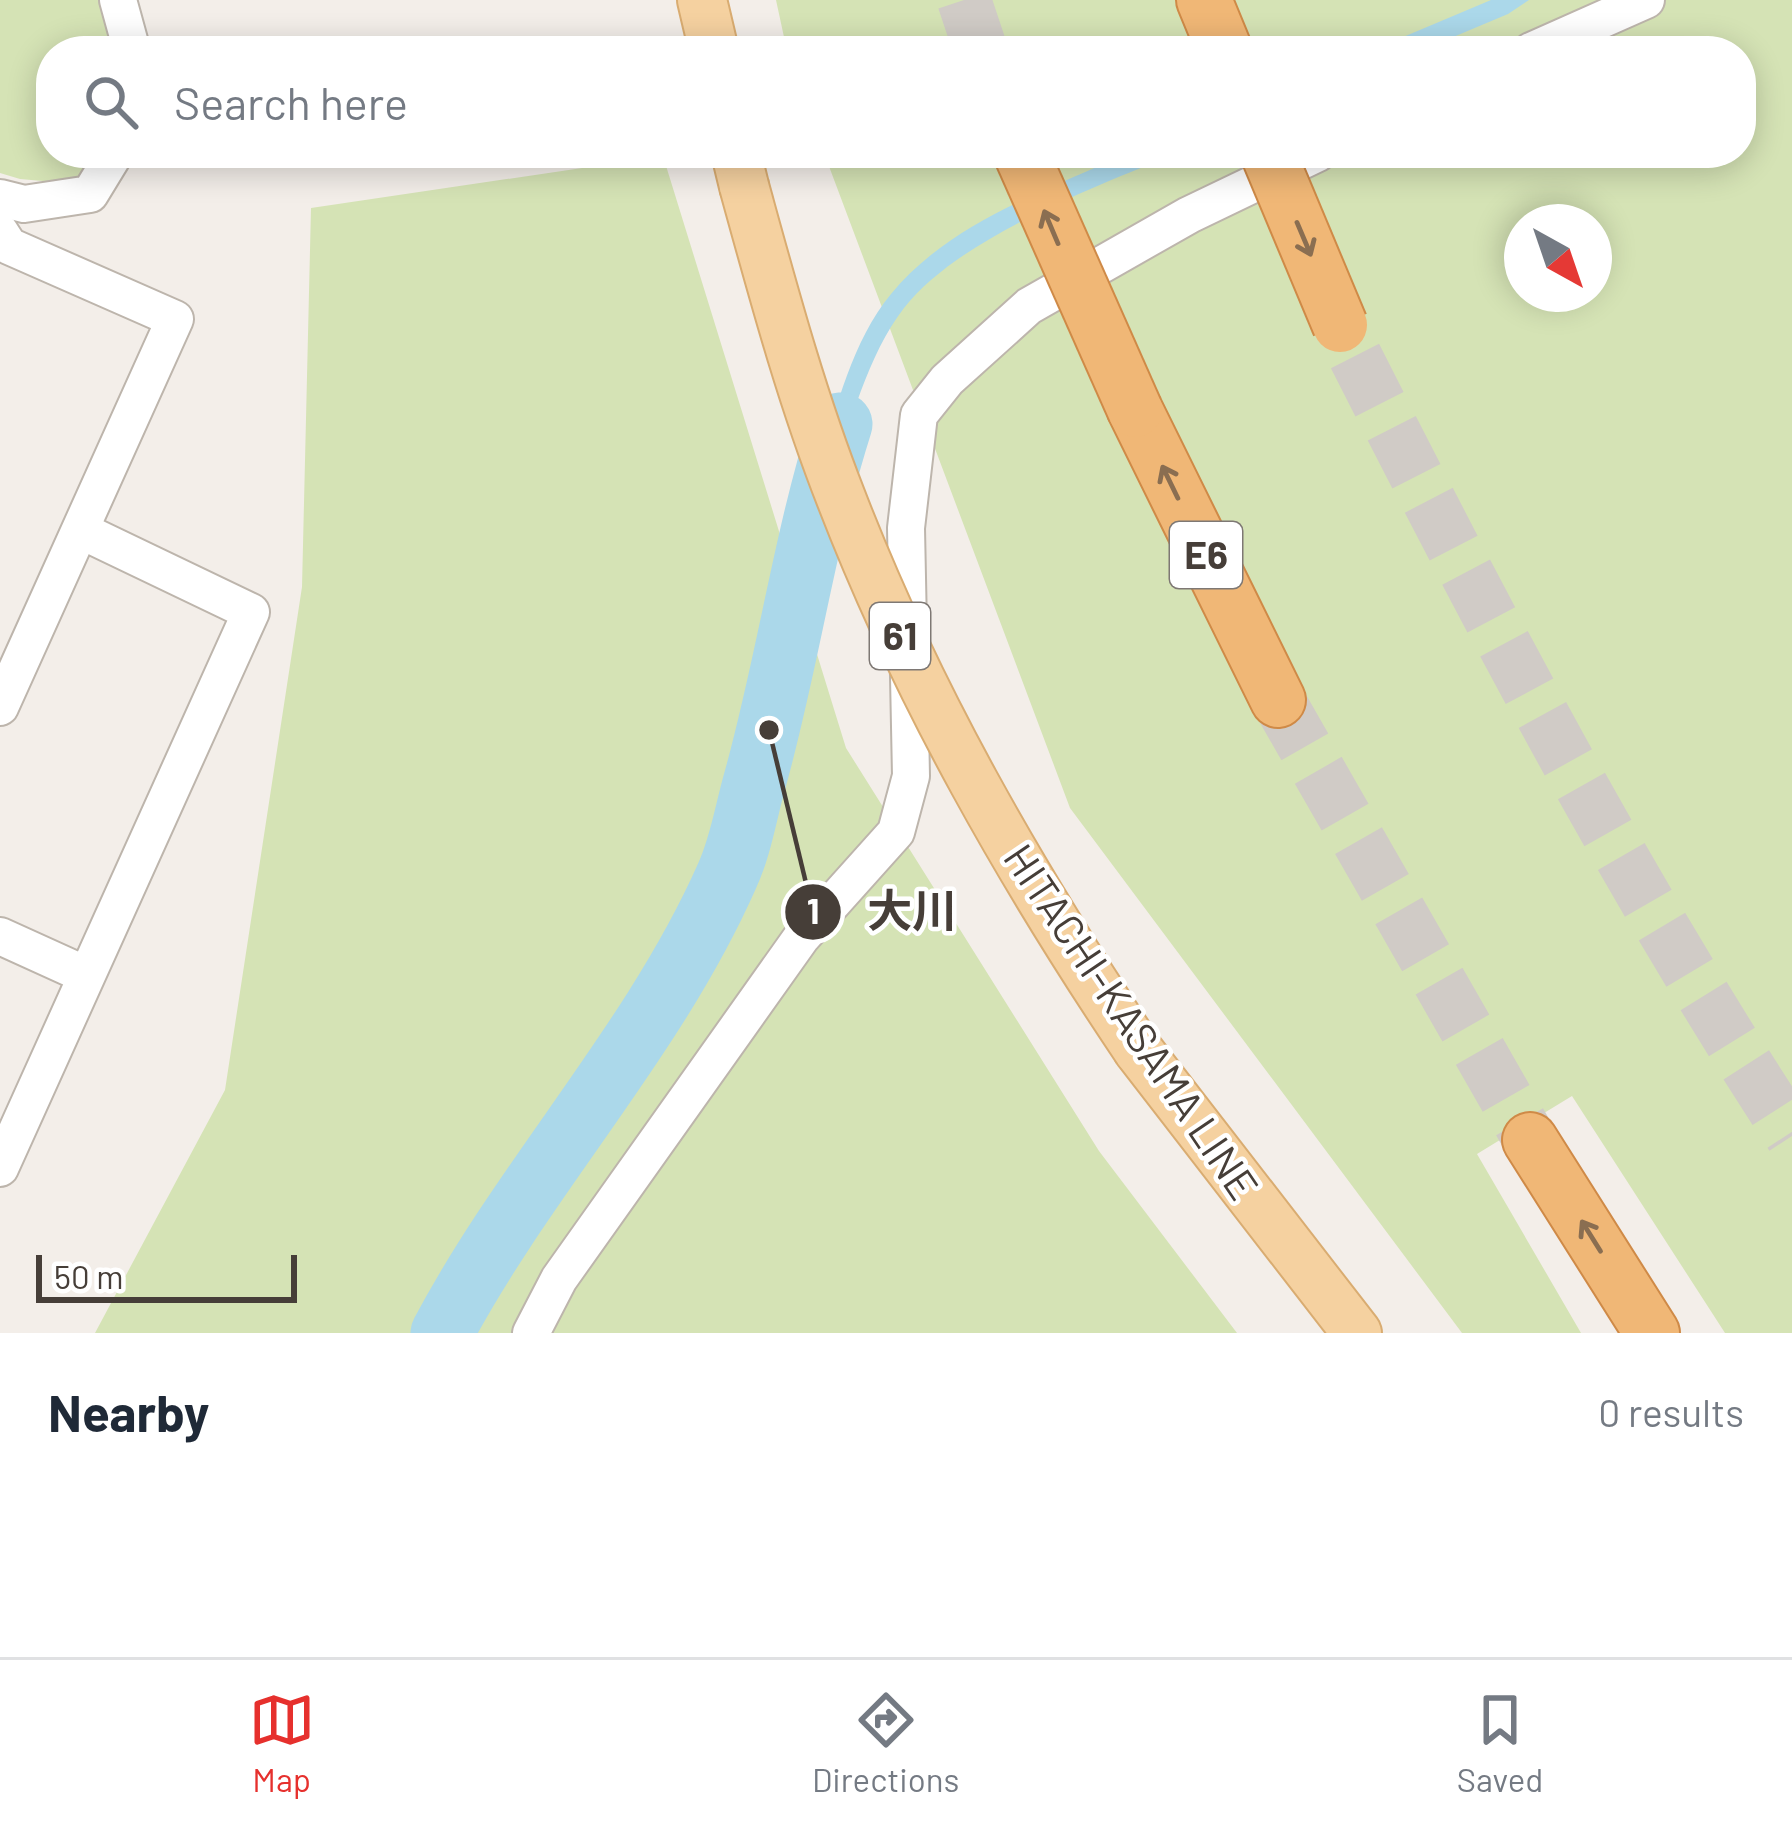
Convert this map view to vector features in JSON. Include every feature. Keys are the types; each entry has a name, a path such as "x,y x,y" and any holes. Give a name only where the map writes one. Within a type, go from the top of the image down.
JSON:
{"highway":[{"name":"E6","path":"1028,168 1135,410 1278,700"},
{"path":"1274,168 1347,340"},
{"path":"1530,1140 1652,1333"}],"main road":[{"path":"702,0 710,36"},
{"name":"HITACHI-KASAMA LINE","path":"740,169 811,417 890,615 972,782 1054,925 1138,1050 1357,1333"}],"street":[{"path":"118,0 128,36"},
{"path":"1565,36 1646,0"},
{"path":"0,197 24,204 90,194 106,168"},
{"path":"531,1333 559,1279 801,938 896,832 910,776 907,528 919,415 947,380 1029,306 1189,215 1287,168"},
{"path":"0,707 175,319 3,248"},
{"path":"0,1168 251,611 82,531"},
{"path":"0,936 86,975"}],"green space":[{"path":"0,0 107,0 116,36 36,36 36,168 87,168 76,184 0,173"},
{"path":"776,0 1792,0 1792,1333 1725,1333 1572,1096 1477,1154 1581,1333 1462,1333 1070,808 830,168 1756,168 1756,36 784,36"},
{"path":"582,168 667,168 846,748 1099,1151 1237,1333 95,1333 225,1090 302,587 311,208"}],"water":[{"path":"1491,0 1529,0 1456,36 1406,36"},
{"path":"1094,168 1141,168 1030,217 928,282 891,327 870,368 831,479 819,464 856,353 877,312 941,247 1033,195"}],"waterway":[{"path":"442,1333 512,1218 663,995 727,876 767,736 841,424"}],"tunnel":[{"path":"964,0 976,36"},
{"path":"1355,356 1617,849 1792,1136"},
{"path":"1278,700 1530,1140"}],"place":[{"name":"大川","path":"769,730"}]}
